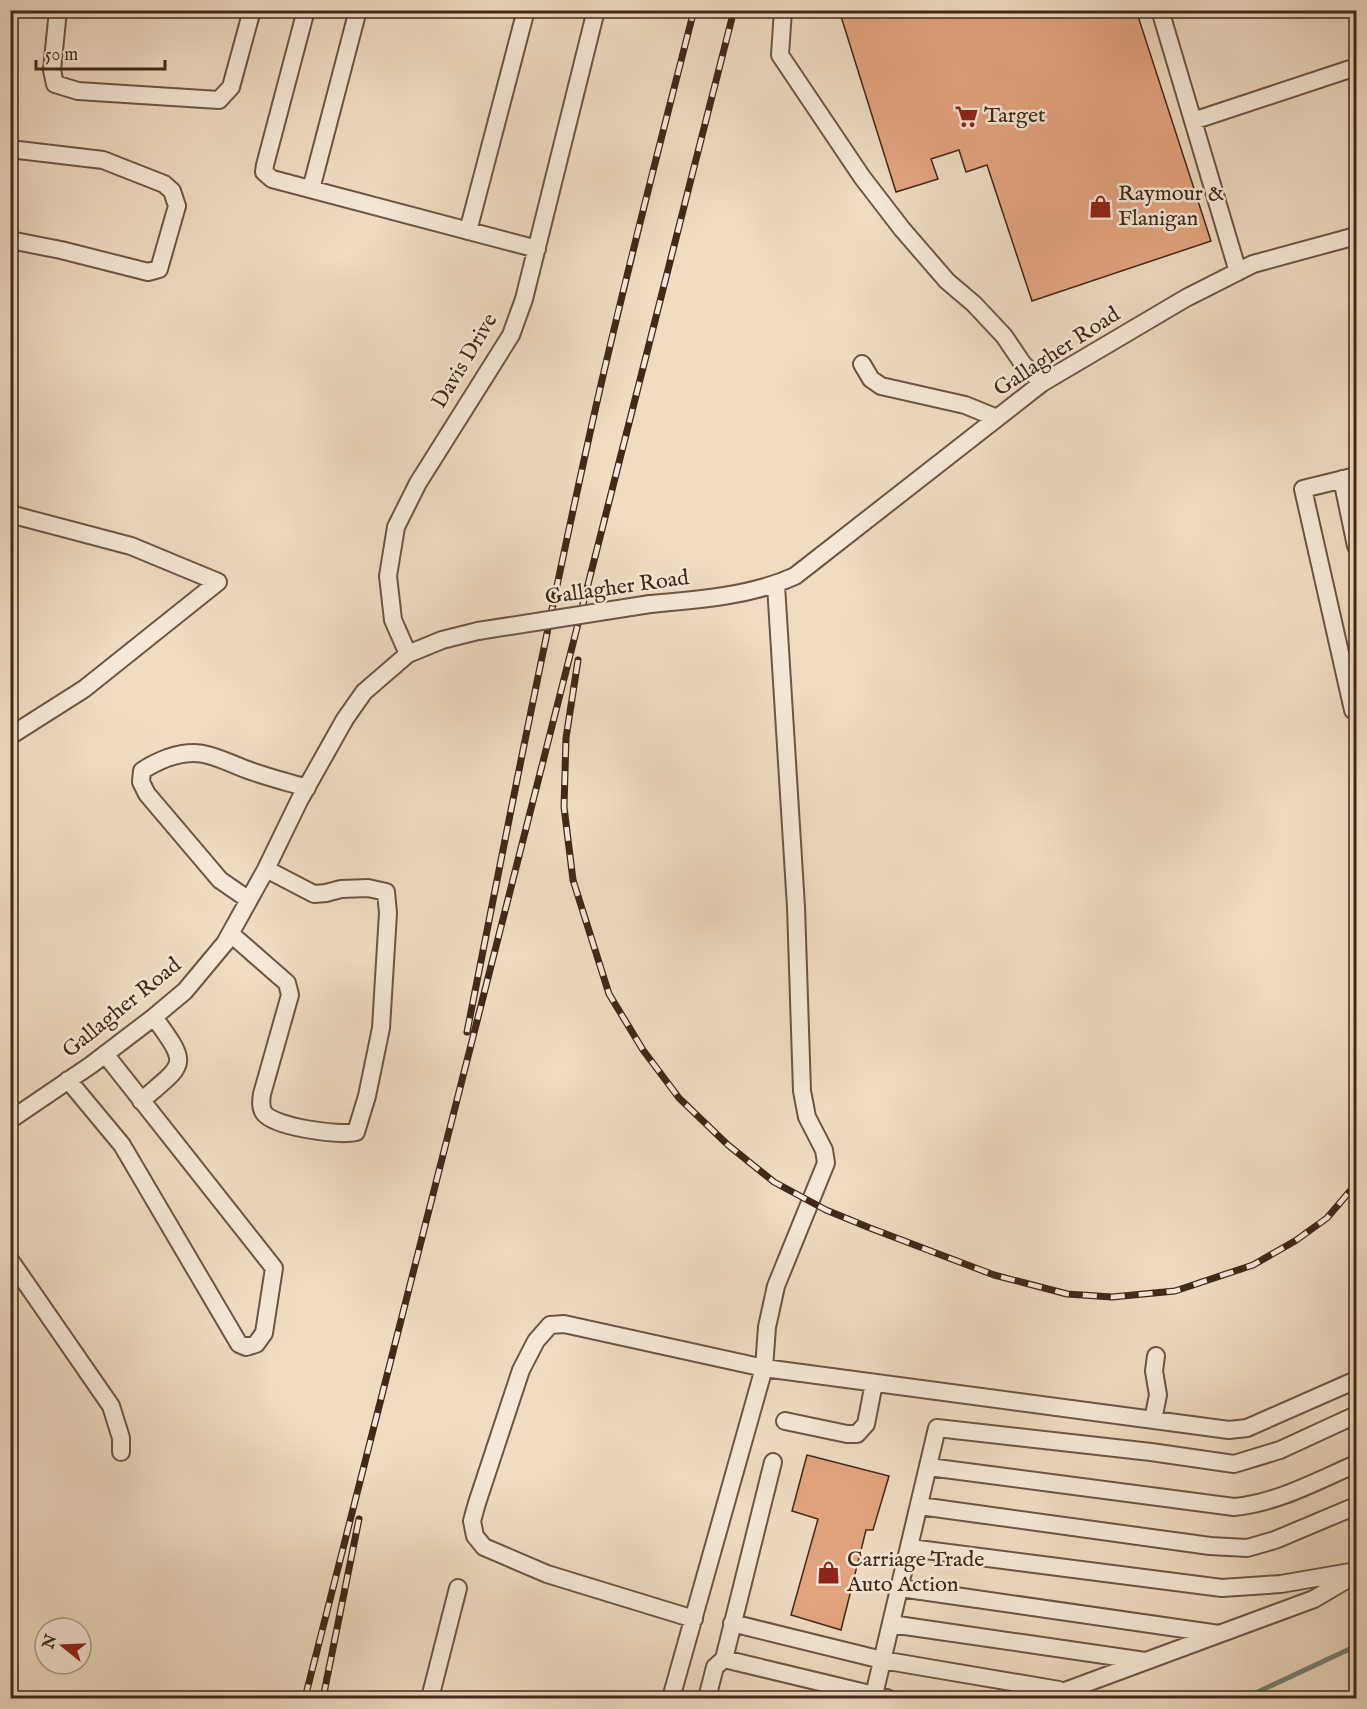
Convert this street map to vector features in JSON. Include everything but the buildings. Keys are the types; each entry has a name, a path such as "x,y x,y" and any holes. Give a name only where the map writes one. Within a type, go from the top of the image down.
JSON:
{"street":[{"path":"58,10 52,70 55,84 78,91 219,100 231,87 252,10"},
{"path":"306,10 264,172 272,179 537,249"},
{"path":"311,189 358,10"},
{"path":"468,231 525,10"},
{"name":"Davis Drive","path":"408,654 393,620 388,576 396,527 418,483 511,335 524,299 596,10"},
{"path":"783,10 780,56 862,177 902,229 947,281 974,304 1004,336 1023,364 1042,383"},
{"path":"1160,10 1238,272"},
{"path":"1193,121 1356,67"},
{"path":"10,149 103,160 164,184 172,191 177,206 159,269 148,272 10,240"},
{"name":"Gallagher Road","path":"10,1120 105,1054 185,991 231,934 345,719 364,692 408,654 442,639 478,631 650,604 700,600 777,585 795,576 1042,383 1186,298 1253,264 1356,236"},
{"path":"862,364 871,380 881,386 965,405 997,418"},
{"path":"1356,546 1349,477 1303,489 1353,710 1356,711"},
{"path":"10,514 130,546 218,582 84,689 10,736"},
{"path":"671,1698 764,1368 767,1327 776,1286 826,1163 824,1150 807,1118 802,1091 796,907 777,585"},
{"path":"249,900 220,880 147,794 141,782 142,771 151,764 184,752 202,753 307,788"},
{"path":"231,934 287,983 290,995 262,1094 261,1103 264,1114 272,1119 319,1133 345,1135 356,1132 367,1096 381,1028 388,913 386,892 368,888 341,889 314,894 266,869"},
{"path":"141,1101 177,1070 180,1060 176,1047 154,1017"},
{"path":"69,1080 122,1145 239,1344 246,1347 256,1344 264,1333 274,1268 105,1054"},
{"path":"10,1260 111,1406 121,1438 122,1452"},
{"path":"694,1619 548,1574 483,1547 475,1536 472,1521 521,1370 536,1341 550,1325 564,1324 764,1368 1229,1430 1246,1428 1356,1380"},
{"path":"1153,1420 1158,1395 1154,1371 1156,1356"},
{"path":"785,1421 857,1434 866,1424 874,1383"},
{"path":"724,1659 880,1697 882,1660 937,1428 1151,1452 1234,1464 1280,1450 1355,1420"},
{"path":"707,1698 715,1667 724,1659 773,1462"},
{"path":"929,1467 1234,1507 1272,1500 1356,1464"},
{"path":"920,1506 1210,1546 1247,1548 1275,1540 1356,1506"},
{"path":"910,1548 1222,1588 1281,1584 1356,1573"},
{"path":"1033,1698 1066,1691 1314,1599 1356,1573"},
{"path":"430,1698 458,1588"},
{"path":"900,1588 1223,1634"},
{"path":"732,1623 882,1660 1066,1691"},
{"path":"891,1624 1147,1662"}],"waterway":[{"path":"1245,1698 1356,1646"}],"railway":[{"path":"467,1032 543,652 592,424 694,10"},
{"path":"305,1698 734,10"},
{"path":"578,660 566,738 564,807 573,880 609,994 643,1050 679,1098 728,1145 774,1182 826,1210 994,1275 1067,1294 1112,1297 1175,1291 1253,1265 1295,1241 1327,1218 1356,1184"},
{"path":"323,1698 359,1519"}],"place":[{"name":"Target","path":"966,116"},
{"name":"Raymour & Flanigan","path":"1100,207"},
{"name":"Carriage Trade Auto Action","path":"829,1573"}]}
